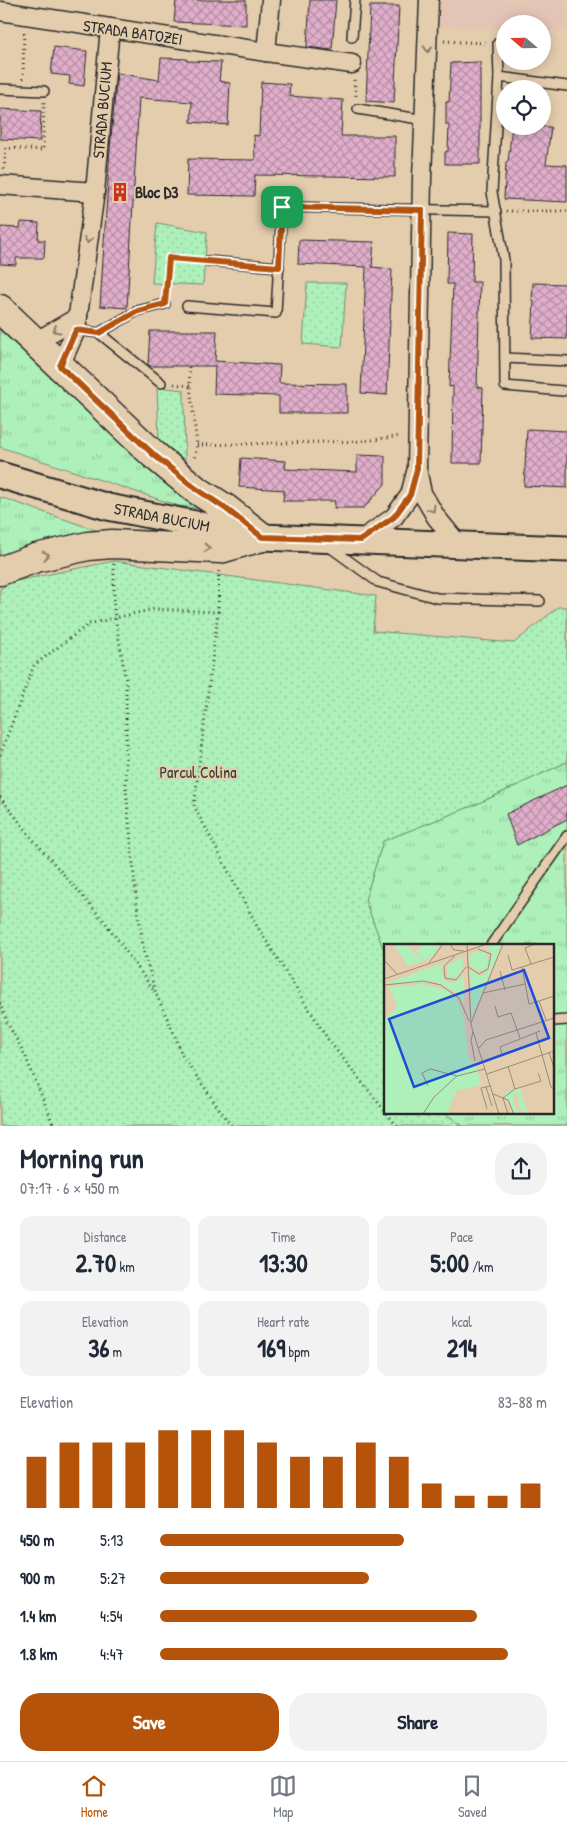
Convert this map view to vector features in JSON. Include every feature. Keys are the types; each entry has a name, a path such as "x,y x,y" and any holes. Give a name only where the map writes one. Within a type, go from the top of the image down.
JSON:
{"main road":[{"path":"0,309 154,455 262,537"},
{"name":"STRADA BUCIUM","path":"0,475 108,507 262,537 567,549"},
{"path":"0,571 36,558 88,546 112,544 220,549 262,537"}],"street":[{"path":"266,52 272,0"},
{"path":"429,0 422,210 417,469 422,493 436,517 458,544"},
{"name":"STRADA BATOZEI","path":"0,11 352,64"},
{"name":"STRADA BUCIUM","path":"60,366 77,324 95,192 110,28"},
{"path":"1,185 95,192"},
{"path":"35,342 77,324"},
{"path":"361,540 394,517 410,495 417,469"}],"lane":[{"path":"352,37 355,0"},
{"path":"499,70 492,192 504,260 505,386 563,391"},
{"path":"499,77 567,86"},
{"path":"0,89 44,91"},
{"path":"358,109 425,120"},
{"path":"187,306 276,313 282,207 496,211"},
{"path":"208,261 279,267"},
{"path":"99,333 138,311 165,304"},
{"path":"77,324 99,333 161,383"},
{"path":"505,358 567,361"},
{"path":"319,539 378,582 437,598 540,601"},
{"path":"493,944 567,836"},
{"path":"554,1021 567,1020"}],"path":[{"path":"22,90 24,16"},
{"path":"428,41 496,43"},
{"path":"352,64 358,109"},
{"path":"0,148 43,150 44,91"},
{"path":"1,185 6,148"},
{"path":"496,211 567,211"},
{"path":"165,304 169,258 208,261"},
{"path":"189,367 197,444 194,462"},
{"path":"197,444 364,442 404,436"},
{"path":"112,544 115,617 126,681 126,788 137,905 144,952 156,994 182,1055 231,1126"},
{"path":"220,563 218,612 194,806 257,926 329,1041 384,1111"},
{"path":"0,755 34,665 88,624 154,609 218,612"},
{"path":"0,797 31,837 105,922 156,994"},
{"path":"0,1003 7,1022 24,1053 54,1126"},
{"path":"387,1114 396,1126"}],"shaded area":[{"path":"441,0 567,0 567,32 551,31 551,15 496,15 496,29 439,26"}],"green space":[{"path":"157,223 207,232 203,285 152,283"},
{"path":"307,283 346,283 342,347 303,344"},
{"path":"0,322 204,509 179,506 0,447"},
{"path":"157,387 184,390 185,460 159,440"},
{"path":"0,497 104,533 0,558"},
{"name":"Parcul Colina","path":"114,561 376,596 373,631 514,643 558,607 567,607 567,762 477,804 383,841 365,900 384,951 384,1114 446,1114 463,1126 0,1126 0,589 11,582"},
{"path":"567,762 567,1126 463,1126 446,1114 554,1114 554,944 384,944 384,951 365,900 383,841 477,804"}],"building":[{"path":"176,0 246,0 246,25 174,22"},
{"path":"310,0 336,0 332,50 307,47"},
{"path":"370,6 399,6 394,103 366,101"},
{"path":"54,47 87,51 84,86 69,84 70,76 51,74"},
{"name":"Bloc D3","path":"161,58 221,62 219,81 230,83 228,125 191,122 192,102 139,98 127,308 100,306 117,73 159,80"},
{"path":"480,62 480,164 445,164 445,152 448,151 449,125 446,125 446,102 449,102 451,63"},
{"path":"261,82 290,84 289,96 343,100 341,136 395,136 395,177 255,175 254,196 187,195 188,159 255,160 254,135 259,136"},
{"path":"0,109 41,111 40,141 0,139"},
{"path":"511,135 550,135 546,164 567,165 567,202 504,199 506,162 508,162"},
{"path":"21,222 39,223 38,240 45,240 44,258 16,258 16,265 0,264 0,227 20,228"},
{"path":"448,233 473,234 472,282 480,282 477,387 483,388 481,463 452,463 453,386 449,387 453,284 447,284"},
{"path":"299,240 374,242 372,267 392,269 387,395 361,393 366,267 298,264"},
{"path":"533,283 567,284 567,339 532,338"},
{"path":"150,331 217,331 215,361 280,365 279,383 347,384 347,413 279,413 279,396 214,394 215,366 150,366 148,364"},
{"path":"527,429 567,431 567,488 524,486"},
{"path":"357,455 385,456 385,484 364,508 334,508 335,501 283,501 284,490 239,487 241,458 286,461 285,469 357,472"},
{"path":"567,785 567,819 517,845 506,814"}],"place":[{"name":"Bloc D3","path":"120,192"}],"route":[{"path":"282,207 422,210 417,469 410,495 394,517 361,540 262,537 154,455 60,366 76,330 99,333 138,311 165,304 169,258 279,267 282,207"}]}
